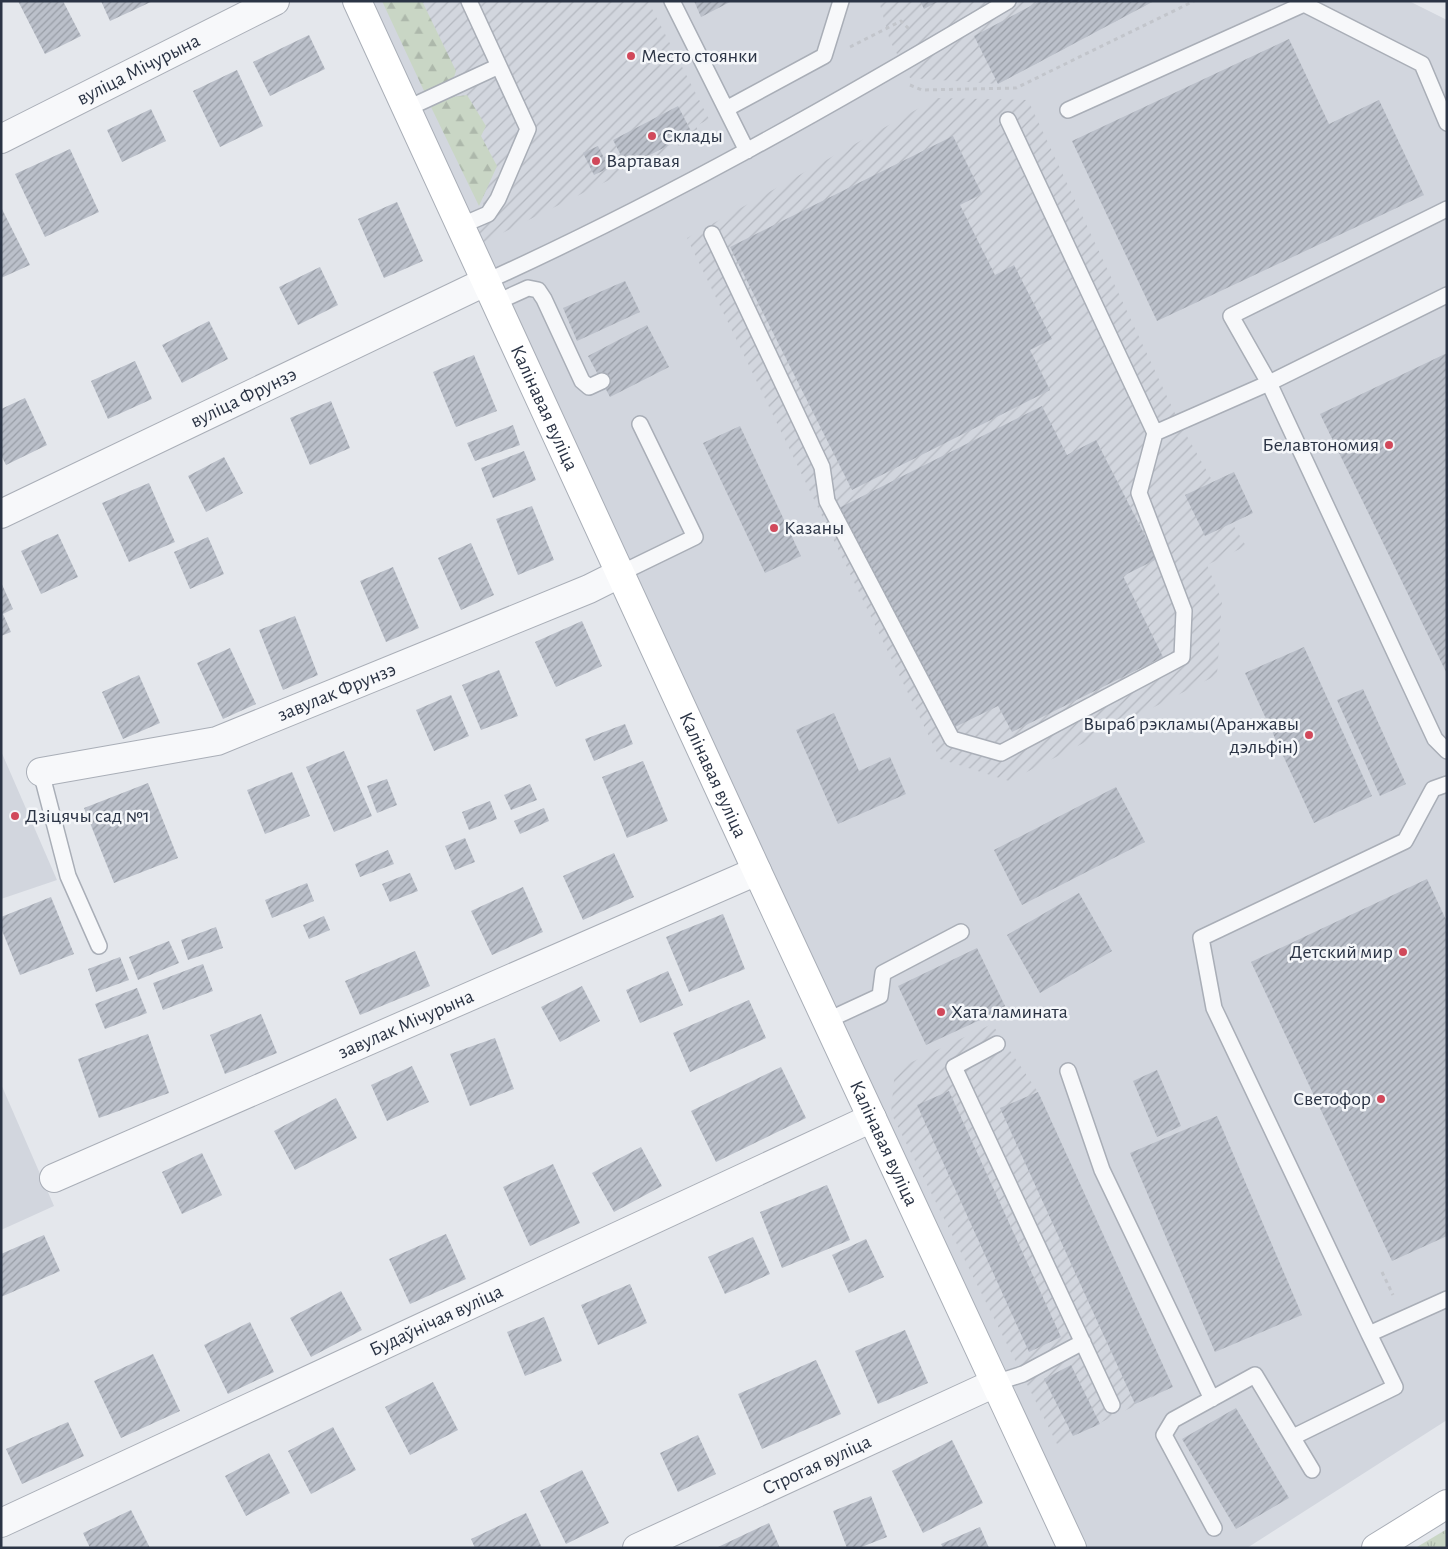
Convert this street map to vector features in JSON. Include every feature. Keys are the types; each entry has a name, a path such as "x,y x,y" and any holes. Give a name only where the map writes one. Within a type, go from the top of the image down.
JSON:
{"street":[{"name":"вуліца Мічурына","path":"1,139 275,1"},
{"name":"Калінавая вуліца","path":"356,1 621,573 757,872 1072,1548"},
{"name":"вуліца Фрунзэ","path":"1,514 490,292"},
{"name":"завулак Фрунзэ","path":"41,772 217,741 580,593 621,573"},
{"name":"завулак Мічурына","path":"54,1178 757,872"},
{"name":"Будаўнічая вуліца","path":"1,1523 872,1118"},
{"name":"Строгая вуліца","path":"637,1548 995,1383"},
{"path":"1376,1548 1447,1504"}],"lane":[{"path":"460,226 488,214 498,199 528,129 469,1"},
{"path":"672,1 747,151"},
{"path":"726,109 824,56 840,1"},
{"path":"490,292 852,94 1008,1"},
{"path":"1068,110 1304,4 1422,64 1447,123"},
{"path":"406,109 499,66"},
{"path":"712,234 822,467 827,501 952,739 1001,753 1182,656 1184,611 1139,493 1155,433 1008,120"},
{"path":"1447,209 1231,316 1269,383 1435,739 1447,751"},
{"path":"490,292 528,288 538,290 564,326 582,382 589,387 602,381"},
{"path":"1155,433 1269,383 1447,295"},
{"path":"621,573 695,537 640,424"},
{"path":"41,772 68,876 100,946"},
{"path":"1293,1438 1395,1387 1368,1334 1214,1008 1201,938 1405,841 1433,789 1447,784"},
{"path":"826,1021 880,996 883,973 961,932"},
{"path":"997,1044 954,1067 1112,1405"},
{"path":"1068,1071 1102,1170 1212,1399"},
{"path":"1368,1334 1447,1299"},
{"path":"995,1383 1023,1374 1083,1342"},
{"path":"1214,1528 1164,1436 1173,1420 1256,1375 1312,1470"}],"path":[{"path":"883,76 922,90 1016,88 1194,1"},
{"path":"852,94 846,67 850,47 901,21 929,48"},
{"path":"1382,1272 1393,1296"}],"shaded area":[{"path":"368,1 1409,1 1447,20 1447,1420 1247,1548 1082,1548"},
{"path":"387,1 648,1 709,119 696,126 700,135 476,246 462,218 484,206"},
{"path":"879,1 1154,1 998,84 910,78 890,41"},
{"path":"937,98 1028,100 1179,422 1213,482 1234,472 1253,513 1232,523 1246,546 1207,565 1222,601 1217,675 1009,781 940,759 687,238"},
{"name":"Дзіцячы сад №1","path":"1,751 57,880 1,899"},
{"path":"992,1024 1038,1092 1173,1387 1057,1444 891,1113 895,1070"},
{"path":"1,1084 54,1206 1,1230"}],"green space":[{"path":"382,1 422,1 456,71 454,77 425,93"},
{"path":"467,95 486,126 481,136 497,166 479,206 431,107 453,97"},
{"path":"1447,1529 1447,1548 1416,1548 1417,1547"}],"building":[{"path":"18,1 63,1 81,36 45,54"},
{"path":"101,1 153,1 110,21"},
{"path":"694,1 732,1 701,17"},
{"path":"920,1 939,1 924,9"},
{"path":"1040,1 1154,1 998,84 974,36"},
{"path":"309,35 325,69 270,96 253,62"},
{"path":"1289,39 1329,124 1379,100 1424,195 1157,321 1072,141"},
{"path":"237,70 263,126 220,147 193,91"},
{"name":"Склады","path":"678,106 692,133 627,167 613,140"},
{"path":"151,109 166,141 122,162 107,130"},
{"path":"953,136 982,194 960,205 995,275 1014,265 1052,339 1030,350 1050,390 852,490 730,247"},
{"name":"Вартавая","path":"598,146 609,168 594,175 583,153"},
{"path":"70,149 99,212 45,237 15,174"},
{"path":"397,202 423,261 384,278 358,219"},
{"path":"1,207 30,265 1,278"},
{"path":"320,267 338,305 298,325 279,287"},
{"path":"625,281 640,312 577,341 563,308"},
{"path":"209,321 228,359 182,383 162,345"},
{"path":"647,325 669,367 610,397 588,356"},
{"path":"1447,353 1447,674 1320,414"},
{"path":"474,355 497,411 456,427 433,372"},
{"path":"135,361 152,399 108,419 91,381"},
{"path":"25,398 47,445 6,465 1,455 1,409"},
{"path":"331,401 350,448 310,465 290,418"},
{"path":"1042,406 1067,455 1096,440 1157,559 1123,576 1163,657 1012,732 998,706 951,729 839,508"},
{"path":"513,425 520,445 475,461 467,443"},
{"path":"740,426 801,556 765,573 703,443"},
{"path":"524,451 536,480 493,498 481,468"},
{"path":"224,457 243,493 206,512 188,476"},
{"path":"1234,472 1253,513 1205,536 1185,495"},
{"path":"149,483 175,542 129,562 102,503"},
{"path":"532,506 554,560 518,575 496,519"},
{"path":"58,534 78,577 41,594 21,551"},
{"path":"208,537 224,574 190,589 174,552"},
{"path":"471,543 494,595 461,610 438,558"},
{"path":"393,567 419,628 386,642 360,581"},
{"path":"1,582 13,609 3,614 11,632 1,636"},
{"path":"295,616 318,675 283,690 259,630"},
{"path":"582,621 602,666 556,687 535,642"},
{"name":"Выраб рэкламы(Аранжавы дэльфін)","path":"1304,647 1372,796 1314,823 1245,673"},
{"path":"230,648 256,704 223,719 197,663"},
{"path":"499,670 518,716 481,730 462,685"},
{"path":"139,675 160,723 123,739 102,692"},
{"path":"1363,689 1406,784 1380,796 1337,700"},
{"path":"451,695 469,736 434,751 416,710"},
{"path":"834,713 859,771 890,757 906,794 838,824 796,730"},
{"path":"625,724 633,744 594,761 585,739"},
{"path":"344,751 372,816 334,832 306,767"},
{"path":"643,761 668,821 627,838 602,777"},
{"path":"292,772 310,816 265,834 247,790"},
{"path":"387,779 397,805 377,813 367,786"},
{"path":"148,783 178,858 114,883 84,808"},
{"path":"530,784 537,800 511,810 504,795"},
{"path":"1116,787 1145,842 1022,905 994,850"},
{"path":"490,801 497,819 469,830 462,812"},
{"path":"544,808 549,821 520,834 514,821"},
{"path":"465,838 475,862 455,870 445,846"},
{"path":"388,850 394,864 360,877 355,864"},
{"path":"614,853 634,897 583,920 563,876"},
{"path":"410,873 418,891 390,902 382,884"},
{"name":"Светофор","path":"1427,879 1447,922 1447,1236 1392,1261 1251,962"},
{"path":"307,883 314,901 272,918 265,900"},
{"path":"523,887 543,932 492,955 471,911"},
{"path":"1079,893 1112,951 1040,993 1007,935"},
{"path":"51,897 74,954 20,975 1,928 1,917"},
{"path":"723,914 745,969 689,992 666,937"},
{"path":"324,916 330,930 309,939 303,925"},
{"path":"216,927 223,948 188,960 181,940"},
{"path":"169,941 179,963 138,980 129,957"},
{"path":"977,948 1006,1008 926,1045 898,986"},
{"path":"415,951 430,986 360,1015 345,981"},
{"path":"120,957 129,980 96,992 88,969"},
{"path":"203,964 213,991 163,1010 153,983"},
{"path":"668,971 683,1005 640,1023 626,990"},
{"path":"582,986 600,1021 560,1042 541,1007"},
{"path":"137,988 147,1013 105,1029 95,1004"},
{"path":"749,1000 766,1038 690,1072 673,1033"},
{"path":"261,1014 277,1053 225,1074 210,1035"},
{"path":"148,1034 169,1093 99,1118 78,1059"},
{"path":"495,1038 514,1089 470,1106 450,1054"},
{"path":"412,1066 429,1102 387,1121 371,1085"},
{"path":"781,1067 806,1118 716,1162 691,1111"},
{"path":"1157,1070 1181,1126 1157,1137 1133,1081"},
{"path":"949,1091 1061,1337 1029,1352 917,1105"},
{"path":"1038,1092 1173,1387 1135,1404 1000,1108"},
{"path":"336,1098 357,1138 295,1170 274,1131"},
{"path":"1217,1116 1302,1315 1215,1352 1130,1153"},
{"path":"641,1147 662,1186 614,1212 592,1173"},
{"path":"202,1153 222,1195 182,1214 162,1172"},
{"path":"553,1164 580,1223 530,1246 503,1187"},
{"path":"827,1185 850,1240 782,1268 760,1212"},
{"path":"446,1234 466,1279 410,1304 389,1259"},
{"path":"44,1235 60,1271 1,1297 1,1254"},
{"path":"753,1237 770,1274 725,1294 708,1257"},
{"path":"866,1239 884,1277 849,1293 832,1255"},
{"path":"630,1284 647,1323 598,1345 581,1305"},
{"path":"341,1291 362,1330 311,1357 290,1318"},
{"path":"544,1317 562,1361 525,1376 507,1332"},
{"path":"250,1322 274,1372 228,1394 204,1345"},
{"path":"905,1330 928,1383 878,1404 855,1351"},
{"path":"153,1354 180,1411 121,1438 94,1381"},
{"path":"816,1360 841,1414 762,1449 738,1394"},
{"path":"1071,1365 1100,1424 1073,1436 1044,1379"},
{"path":"433,1382 458,1430 410,1455 385,1407"},
{"path":"1236,1408 1289,1498 1236,1529 1182,1439"},
{"path":"68,1422 84,1456 22,1484 6,1449"},
{"path":"333,1427 356,1470 311,1494 288,1451"},
{"path":"698,1435 716,1474 678,1492 660,1453"},
{"path":"952,1440 983,1503 923,1533 892,1471"},
{"path":"269,1453 290,1493 246,1516 225,1476"},
{"path":"582,1470 609,1523 566,1544 540,1491"},
{"path":"871,1496 887,1537 859,1548 847,1548 833,1511"},
{"path":"131,1510 150,1548 90,1548 83,1533"},
{"path":"526,1513 542,1548 475,1548 471,1539"},
{"path":"769,1523 780,1548 716,1548"},
{"path":"980,1527 989,1548 943,1548 941,1544"}],"place":[{"name":"Место стоянки","path":"631,56"},
{"name":"Склады","path":"652,136"},
{"name":"Вартавая","path":"596,161"},
{"name":"Белавтономия","path":"1389,445"},
{"name":"Казаны","path":"774,528"},
{"name":"Выраб рэкламы(Аранжавы дэльфін)","path":"1309,735"},
{"name":"Дзіцячы сад №1","path":"15,816"},
{"name":"Детский мир","path":"1403,952"},
{"name":"Хата ламината","path":"941,1012"},
{"name":"Светофор","path":"1381,1099"}]}
